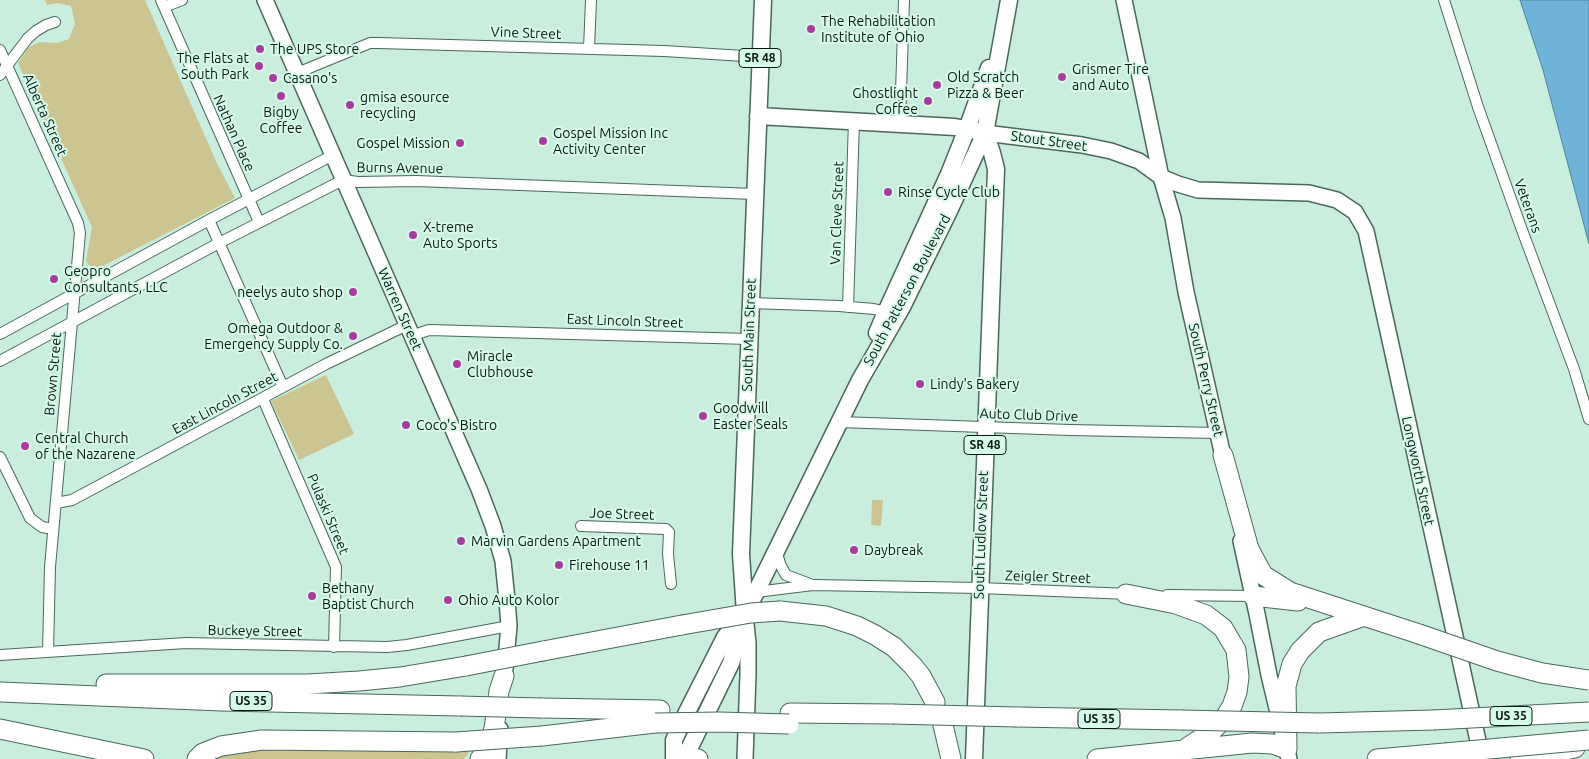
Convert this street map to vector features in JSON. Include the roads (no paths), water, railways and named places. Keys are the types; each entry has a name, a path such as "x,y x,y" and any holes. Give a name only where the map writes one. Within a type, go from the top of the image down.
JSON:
{"highway":[{"path":"1223,455 1249,549 1256,564 1263,575 1290,592 1497,661 1542,673 1589,680"},
{"path":"1126,594 1176,604 1206,615 1223,628 1236,650 1239,677 1237,692 1232,706 1226,716 1211,732 1198,742 1184,749"},
{"path":"1253,596 1336,608"},
{"path":"43,694 86,684 308,684 400,677 751,613 780,611 811,613 839,619 875,634 894,647 921,676 935,702"},
{"path":"1288,754 1286,686 1292,664 1300,651 1319,632 1364,616"},
{"path":"480,759 487,749 494,729 499,690 504,676"},
{"name":"US 35","path":"0,692 212,700 541,708 657,717 789,718 888,714 1319,723 1433,720 1589,712"},
{"path":"200,756 227,745 262,740 456,742 542,736 657,717"},
{"path":"943,725 951,759"},
{"path":"0,729 144,759"},
{"name":"US 35","path":"1377,759 1589,740"},
{"path":"1097,759 1258,743 1273,744 1288,754"},
{"path":"1520,759 1589,745"},
{"path":"682,759 698,759"}],"main road":[{"name":"South Main Street","path":"745,613 741,568 763,0"},
{"name":"South Patterson Boulevard","path":"860,380 886,312 968,129 1002,28 1009,0"},
{"name":"South Patterson Boulevard","path":"675,759 674,740 687,712 725,637 745,613 756,592 860,380 902,307 985,133 1002,28"},
{"name":"Stout Street","path":"758,116 955,127 985,133"},
{"name":"South Ludlow Street","path":"974,759 996,169 985,133"}],"street":[{"path":"162,4 182,0"},
{"name":"Warren Street","path":"265,0 493,526 505,572 509,626 498,759"},
{"path":"589,49 591,0"},
{"path":"900,123 904,0"},
{"name":"South Perry Street","path":"1124,0 1269,675 1288,754"},
{"name":"Veterans","path":"1444,0 1478,107 1574,369 1589,419"},
{"name":"Nathan Place","path":"162,4 259,222"},
{"path":"0,75 36,30 56,22"},
{"name":"Vine Street","path":"297,73 375,43 589,49 760,57"},
{"name":"Alberta Street","path":"0,50 64,192"},
{"name":"Van Cleve Street","path":"848,307 854,121"},
{"name":"Stout Street","path":"985,133 1082,145 1111,151 1139,161 1161,177 1198,190 1309,193 1331,198"},
{"path":"0,334 74,292 333,156"},
{"name":"Burns Avenue","path":"0,361 219,243 343,180 755,194"},
{"name":"Brown Street","path":"48,652 53,529 80,232 64,192"},
{"name":"Longworth Street","path":"1331,198 1348,206 1355,212 1366,231 1482,759"},
{"path":"209,220 283,387"},
{"path":"750,303 848,307 886,312"},
{"name":"East Lincoln Street","path":"56,503 72,500 283,387 409,330 590,333 749,339"},
{"name":"Pulaski Street","path":"263,399 336,567 334,646"},
{"name":"Auto Club Drive","path":"839,422 1218,433"},
{"path":"0,457 30,518 42,527 53,529"},
{"name":"Joe Street","path":"581,526 666,529 668,532 671,584"},
{"name":"Zeigler Street","path":"776,551 786,575 813,585"},
{"name":"Zeigler Street","path":"756,592 813,585 1253,596"},
{"name":"South Main Street","path":"745,613 748,664 745,759"},
{"name":"Buckeye Street","path":"0,655 186,643 375,648 407,646 509,626"}],"water":[{"path":"1520,0 1589,0 1589,244 1543,70"}],"place":[{"name":"The Rehabilitation Institute of Ohio","path":"811,29"},
{"name":"The UPS Store","path":"260,49"},
{"name":"The Flats at South Park","path":"259,66"},
{"name":"Grismer Tire and Auto","path":"1062,77"},
{"name":"Casano's","path":"273,78"},
{"name":"Old Scratch Pizza & Beer","path":"937,85"},
{"name":"Bigby Coffee","path":"281,96"},
{"name":"Ghostlight Coffee","path":"928,101"},
{"name":"gmisa esource recycling","path":"350,105"},
{"name":"Gospel Mission Inc Activity Center","path":"543,141"},
{"name":"Gospel Mission","path":"460,143"},
{"name":"Rinse Cycle Club","path":"888,192"},
{"name":"X-treme Auto Sports","path":"413,235"},
{"name":"Geopro Consultants, LLC","path":"54,279"},
{"name":"neelys auto shop","path":"353,292"},
{"name":"Omega Outdoor & Emergency Supply Co.","path":"353,336"},
{"name":"Miracle Clubhouse","path":"457,364"},
{"name":"Lindy's Bakery","path":"920,384"},
{"name":"Goodwill Easter Seals","path":"703,416"},
{"name":"Coco's Bistro","path":"406,425"},
{"name":"Central Church of the Nazarene","path":"25,446"},
{"name":"Marvin Gardens Apartment","path":"461,541"},
{"name":"Daybreak","path":"854,550"},
{"name":"Firehouse 11","path":"559,565"},
{"name":"Bethany Baptist Church","path":"312,596"},
{"name":"Ohio Auto Kolor","path":"448,600"}]}
